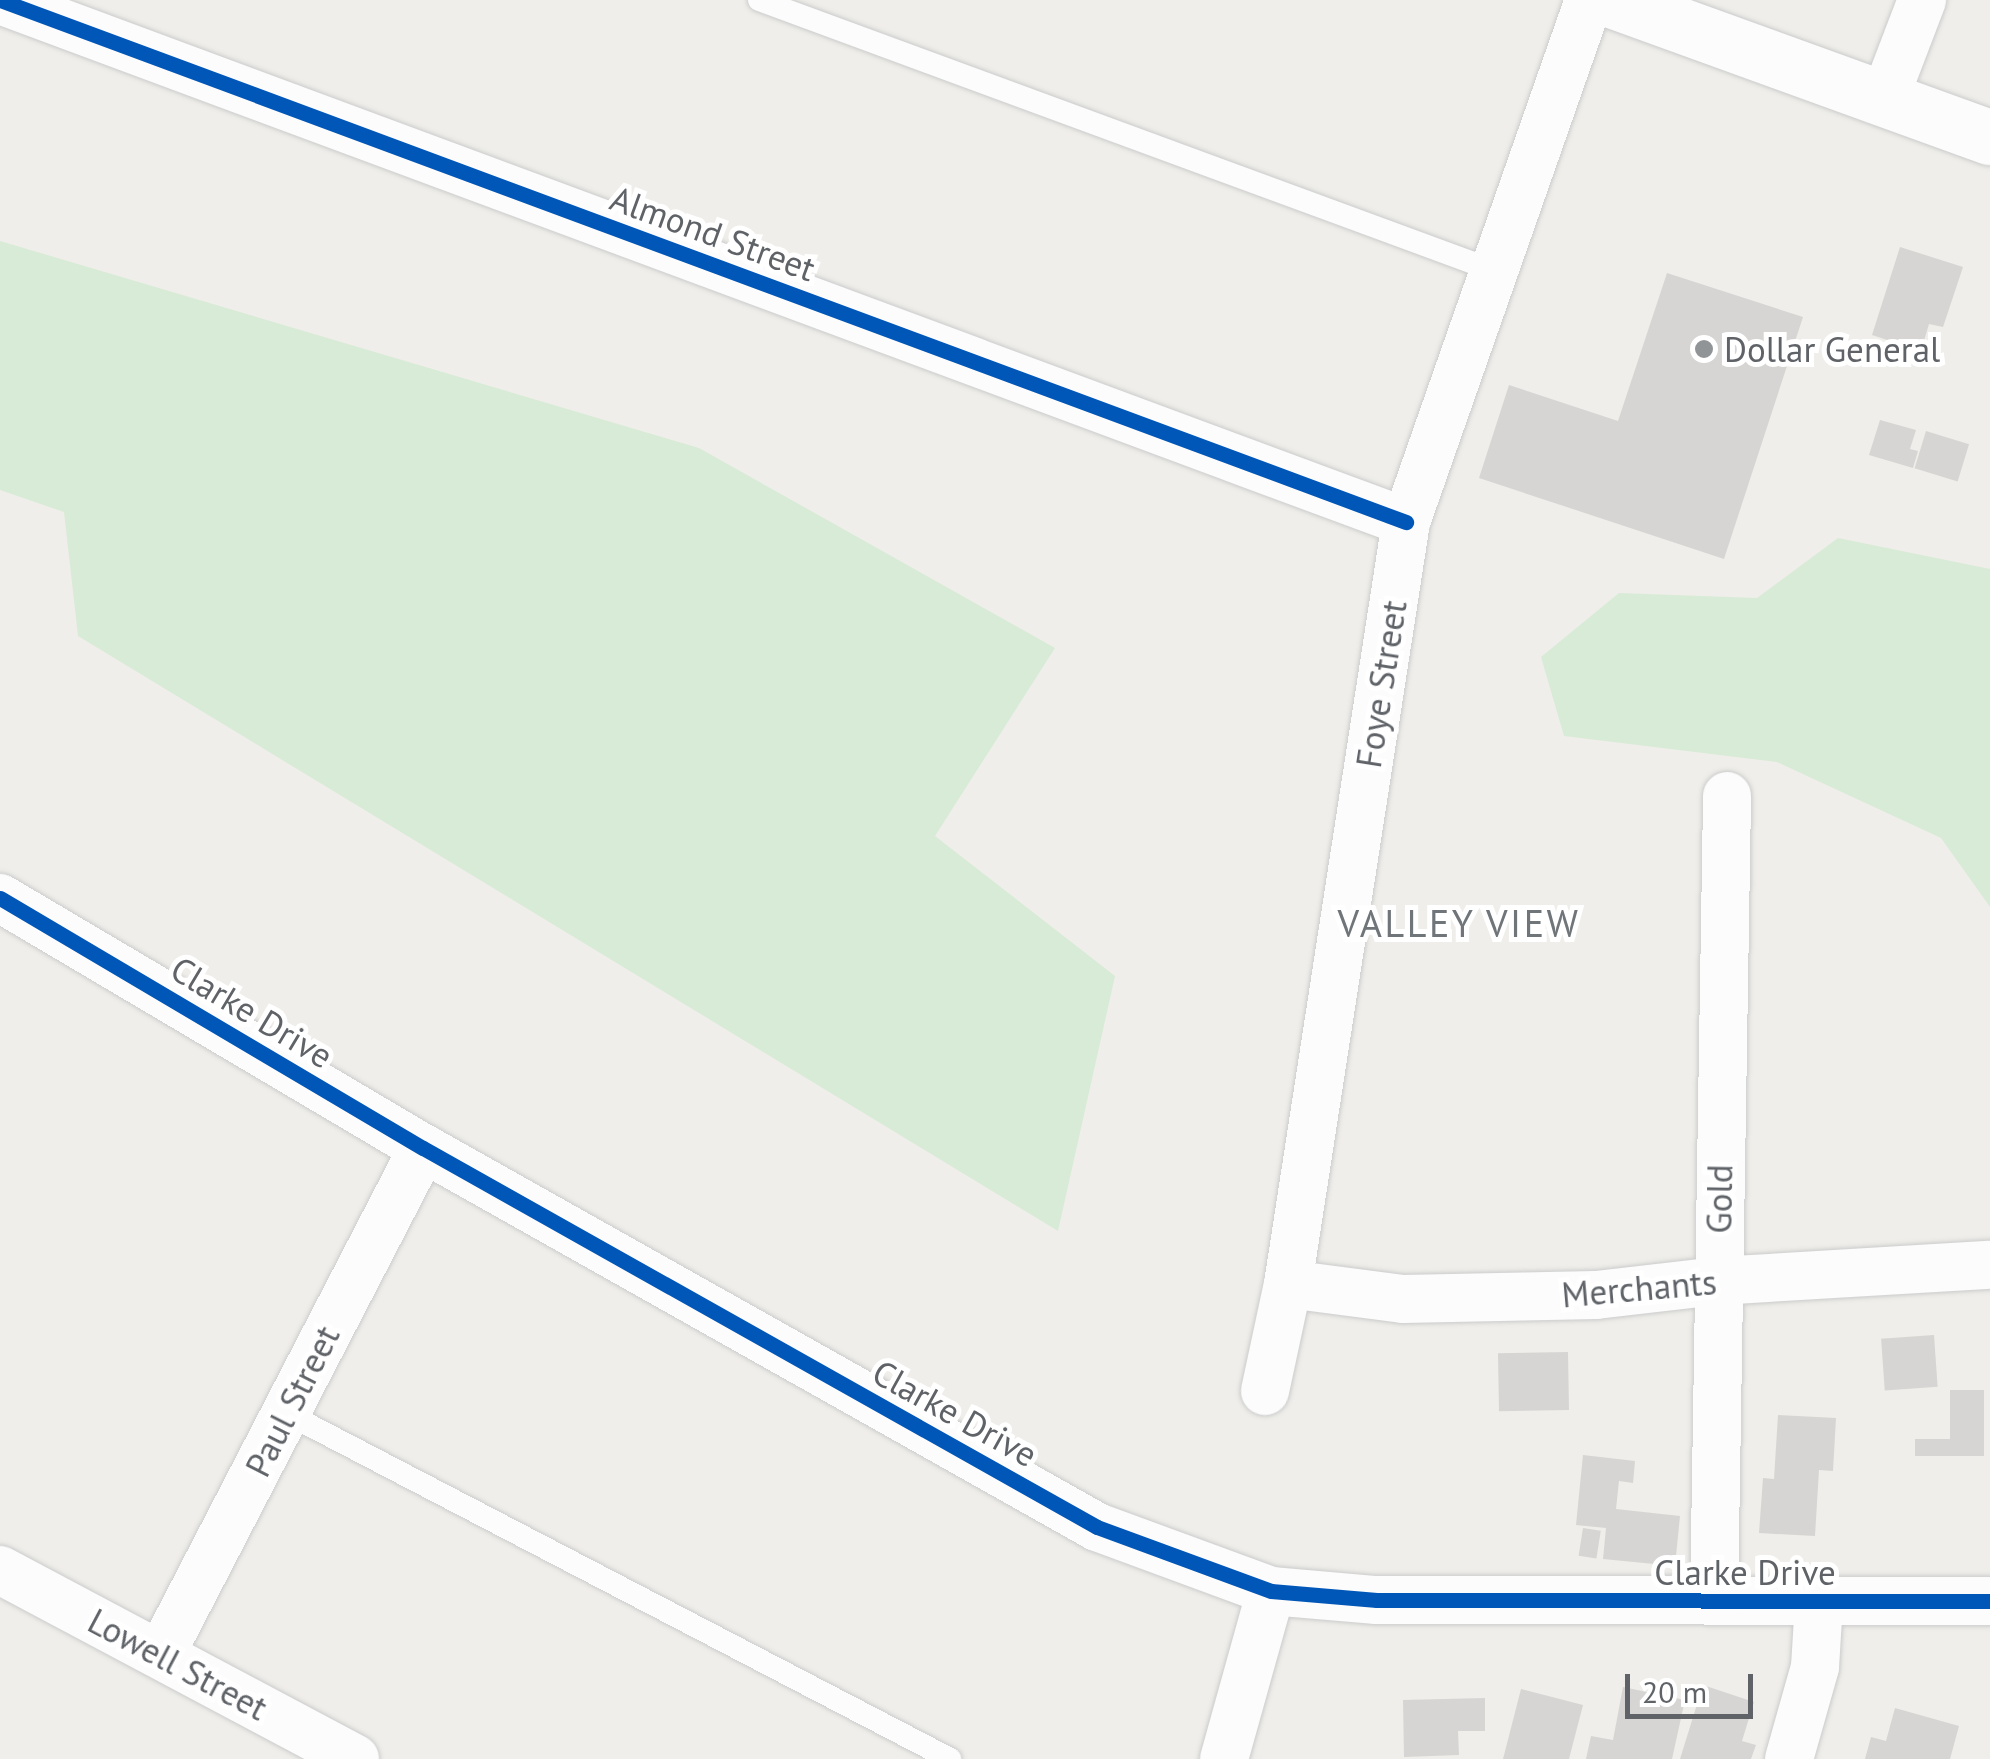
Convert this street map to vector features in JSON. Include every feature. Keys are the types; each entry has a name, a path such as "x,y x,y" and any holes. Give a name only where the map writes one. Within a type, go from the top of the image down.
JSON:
{"street":[{"name":"Almond Street","path":"0,0 1406,522"},
{"name":"Foye Street","path":"1265,1391 1288,1284 1406,522 1589,0"},
{"path":"1611,0 1990,137"},
{"path":"1885,97 1922,0"},
{"name":"Gold","path":"1714,1602 1728,796"},
{"name":"Clarke Drive","path":"0,898 423,1148 1097,1527 1271,1591 1377,1600 1990,1601"},
{"name":"Paul Street","path":"161,1654 423,1148"},
{"name":"Merchants","path":"1288,1284 1403,1299 1596,1295 1717,1281 1990,1265"},
{"name":"Lowell Street","path":"0,1570 355,1759"},
{"path":"1224,1759 1271,1591"},
{"path":"1789,1759 1816,1667 1819,1602"}],"lane":[{"path":"760,0 1494,271"},
{"path":"286,1413 950,1759"}],"green space":[{"path":"0,241 699,448 1055,648 935,836 1115,976 1058,1231 78,636 64,512 0,490"},
{"path":"1838,538 1990,569 1990,907 1941,838 1777,762 1564,736 1541,657 1619,593 1757,598"}],"building":[{"path":"1900,247 1963,267 1943,327 1929,324 1921,351 1872,335"},
{"path":"1667,273 1803,317 1724,559 1479,478 1509,385 1618,421"},
{"path":"1880,420 1916,430 1910,449 1918,451 1913,468 1869,455"},
{"path":"1926,431 1969,444 1958,481 1915,468"},
{"path":"1934,1335 1938,1387 1885,1391 1881,1339"},
{"path":"1568,1352 1569,1410 1499,1411 1498,1353"},
{"path":"1950,1390 1984,1390 1984,1456 1915,1456 1915,1439 1950,1439"},
{"path":"1778,1415 1836,1418 1833,1471 1819,1470 1815,1536 1759,1533 1763,1478 1774,1479"},
{"path":"1583,1455 1635,1461 1633,1483 1619,1481 1616,1509 1680,1516 1675,1566 1603,1559 1606,1528 1576,1525"},
{"path":"1583,1528 1601,1531 1596,1558 1579,1556"},
{"path":"1703,1685 1754,1702 1742,1741 1756,1745 1751,1759 1680,1759"},
{"path":"1623,1687 1685,1700 1672,1759 1586,1759 1591,1736 1613,1740"},
{"path":"1521,1689 1583,1705 1569,1759 1503,1759"},
{"path":"1485,1698 1485,1731 1458,1731 1459,1755 1404,1757 1403,1700"},
{"path":"1895,1708 1959,1726 1950,1759 1865,1759 1871,1737 1886,1741"}],"cycle path":[{"path":"0,0 1406,522"},
{"path":"0,898 423,1148 1097,1527 1271,1591 1377,1600 1990,1601"}],"place":[{"name":"Dollar General","path":"1704,349"}],"district":[{"name":"VALLEY VIEW","path":"1459,923"}]}
